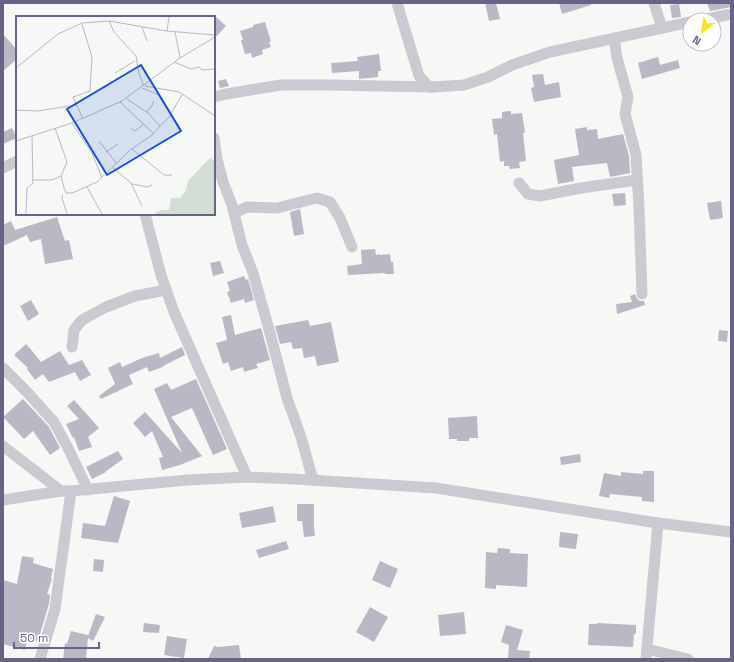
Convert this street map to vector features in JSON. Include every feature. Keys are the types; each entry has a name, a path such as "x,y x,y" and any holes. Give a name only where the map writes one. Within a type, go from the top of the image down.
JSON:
{"street":[{"path":"397,3 418,76 430,87 464,85"},
{"path":"654,3 662,28"},
{"path":"215,97 281,85 433,87 464,85 488,77 512,65 550,52 682,24"},
{"path":"614,38 617,58 628,97 626,114 636,155 642,294"},
{"path":"215,145 223,182 234,213 242,245 253,273 287,398 302,437 313,480"},
{"path":"3,168 16,162"},
{"path":"519,183 528,194 540,196 581,188 637,180"},
{"path":"234,213 248,207 277,208 317,198 330,202 340,218 352,248"},
{"path":"145,215 161,275 174,312 248,477"},
{"path":"72,347 74,330 82,320 106,307 135,296 166,290"},
{"path":"3,368 28,392 54,422 88,490"},
{"path":"3,446 66,491"},
{"path":"3,500 66,491 187,480 248,477 436,488 658,523 731,532"},
{"path":"40,659 55,609 66,491"},
{"path":"658,523 646,654 688,659"}],"building":[{"path":"485,3 496,3 500,19 489,21"},
{"path":"559,3 591,3 591,5 562,14"},
{"path":"707,3 731,3 731,7 710,11"},
{"path":"679,4 681,17 672,18 670,5"},
{"path":"214,15 226,26 215,38 215,16"},
{"path":"265,22 271,47 262,50 263,54 252,58 251,53 245,54 240,31 253,27 253,25"},
{"path":"3,34 16,49 16,60 3,71"},
{"path":"379,54 381,71 378,71 378,77 359,79 359,71 332,73 331,63 358,61 357,57"},
{"path":"658,57 660,65 678,60 680,68 642,79 638,63"},
{"path":"543,74 545,85 559,82 561,97 534,102 531,88 534,87 532,75"},
{"path":"226,79 229,86 220,88 218,81"},
{"path":"511,111 511,114 522,113 525,133 523,133 526,161 519,162 520,168 510,169 509,166 504,166 504,161 500,162 497,134 494,135 492,119 502,118 502,112"},
{"path":"587,127 587,130 597,129 598,139 623,134 629,156 630,173 610,177 607,163 572,167 574,181 558,184 554,160 579,155 575,129"},
{"path":"12,128 16,138 3,144 3,132"},
{"path":"625,193 626,205 614,206 612,194"},
{"path":"721,201 723,218 710,220 707,203"},
{"path":"300,209 304,234 294,236 290,212"},
{"path":"57,217 65,241 69,240 73,259 45,264 41,239 30,242 27,235 3,246 3,225 11,221 15,230"},
{"path":"375,249 376,255 390,254 391,262 393,262 394,274 348,275 347,266 362,264 361,250"},
{"path":"220,261 224,273 213,276 210,263"},
{"path":"244,276 246,280 248,279 254,300 245,303 244,299 231,303 227,292 230,291 227,282"},
{"path":"635,294 638,300 644,301 645,305 617,314 616,304 632,302 630,296"},
{"path":"31,300 39,314 28,321 20,306"},
{"path":"231,315 235,335 261,328 270,360 256,364 258,368 244,372 243,367 231,371 228,362 223,364 216,343 227,340 222,317"},
{"path":"308,320 310,326 331,322 339,362 317,366 315,356 304,358 302,348 293,349 291,342 280,344 275,326"},
{"path":"719,330 728,331 727,342 718,341"},
{"path":"26,344 41,362 60,351 69,365 82,360 91,375 80,381 75,372 49,382 43,374 35,380 27,369 28,368 14,355"},
{"path":"182,347 185,355 163,367 149,372 147,367 129,375 133,384 101,399 99,396 115,384 108,368 120,362 122,367 142,358 159,353 160,358"},
{"path":"196,379 227,449 213,455 192,408 171,417 202,456 180,465 162,470 159,458 163,457 152,431 145,437 133,423 145,412 182,453 154,389 167,383 171,390"},
{"path":"23,399 49,427 60,448 50,455 33,431 24,439 3,417"},
{"path":"74,400 99,428 88,437 92,447 79,451 74,437 73,438 66,424 79,419 67,406"},
{"path":"477,416 478,438 469,438 469,441 449,439 448,418"},
{"path":"118,451 123,459 106,472 92,479 86,467"},
{"path":"580,454 581,462 561,465 560,457"},
{"path":"643,471 654,471 654,502 642,501 642,497 610,494 609,498 599,496 604,473 621,476 621,472 643,474"},
{"path":"114,496 130,501 118,543 81,538 83,523 105,526"},
{"path":"297,504 314,504 315,536 304,537 302,521 297,521"},
{"path":"273,506 276,522 242,528 239,513"},
{"path":"560,532 578,534 576,549 559,547"},
{"path":"286,541 289,549 259,558 256,550"},
{"path":"498,548 510,549 510,553 528,554 527,587 496,585 496,589 485,588 486,552 497,553"},
{"path":"22,556 34,558 33,563 53,569 52,579 47,594 50,595 49,604 38,641 27,640 25,650 3,644 3,580 17,584"},
{"path":"94,559 104,560 103,572 93,571"},
{"path":"380,561 398,569 390,588 372,580"},
{"path":"370,607 388,617 374,642 356,632"},
{"path":"464,612 466,634 440,636 438,615"},
{"path":"96,614 105,617 93,641 88,638 86,659 63,659 65,643 67,644 71,631 88,636"},
{"path":"144,623 160,625 159,633 143,632"},
{"path":"589,624 636,625 636,634 634,634 633,647 588,645"},
{"path":"506,625 523,630 517,650 530,651 529,659 508,659 509,645 501,642"},
{"path":"167,636 187,639 184,658 164,655"},
{"path":"239,645 241,659 208,659 214,646"}]}
